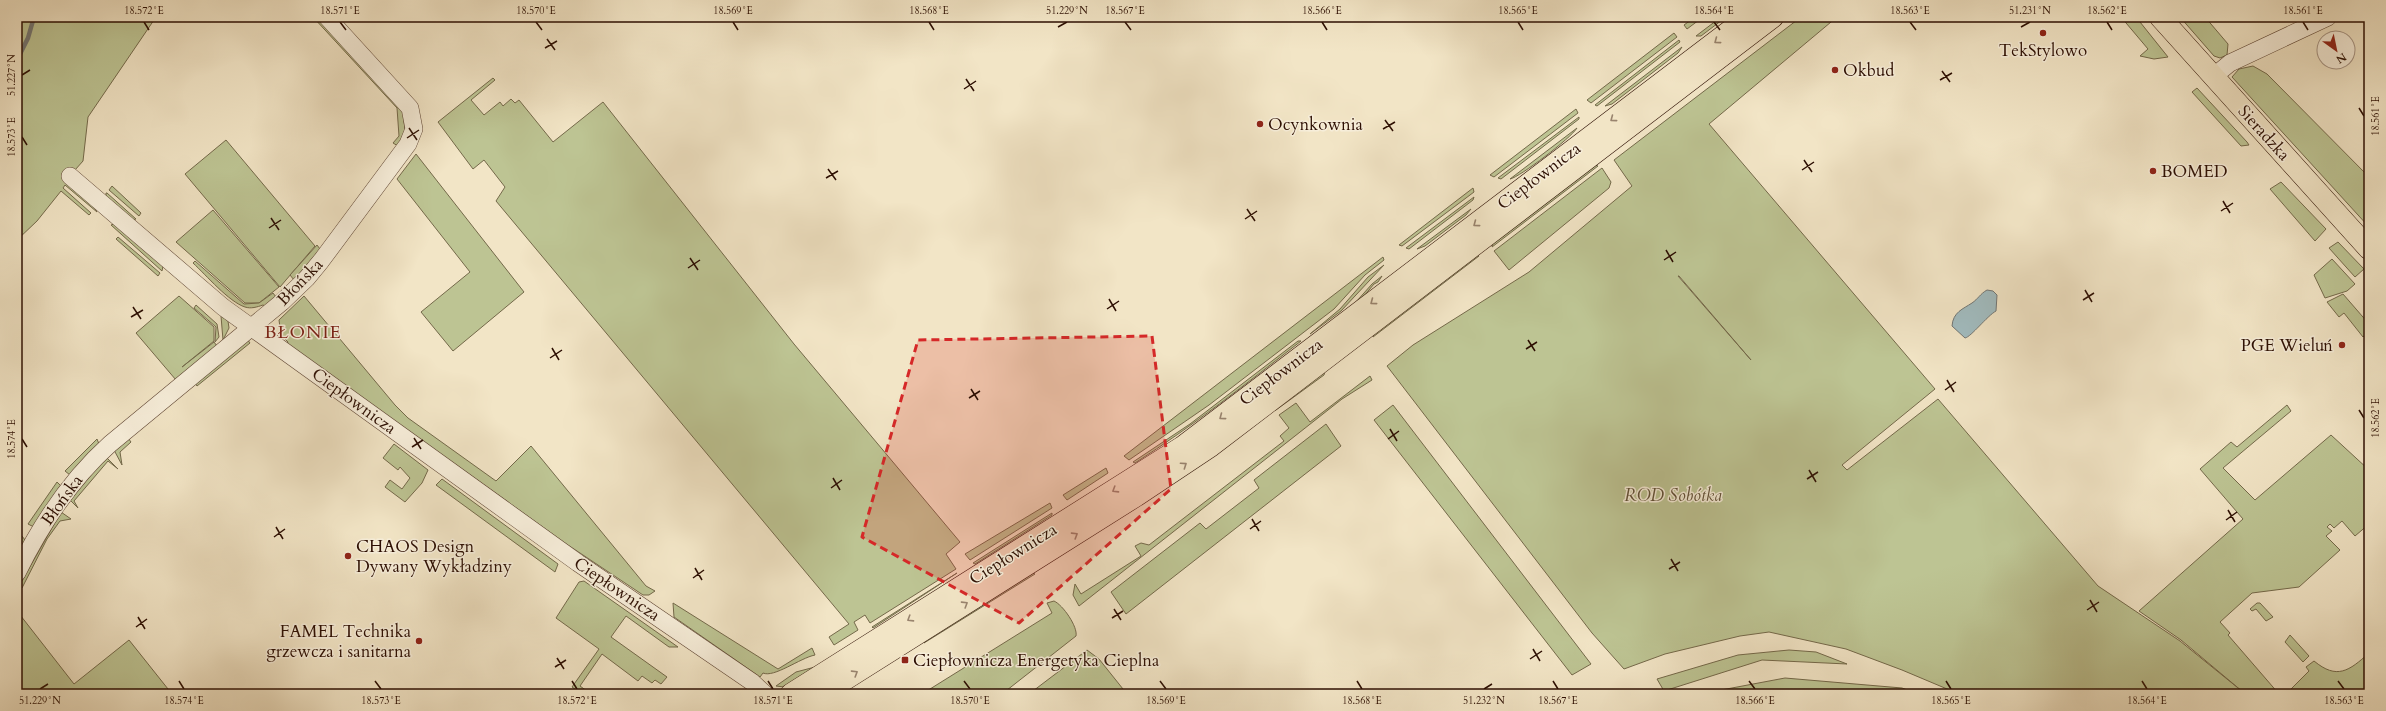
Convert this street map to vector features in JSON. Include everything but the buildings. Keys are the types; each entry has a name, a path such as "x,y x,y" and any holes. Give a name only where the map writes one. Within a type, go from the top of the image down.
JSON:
{"main road":[{"name":"Ciepłownicza","path":"791,694 1182,447 1748,17"},
{"name":"Ciepłownicza","path":"822,694 1201,454 1774,17"},
{"name":"Sieradzka","path":"2160,17 2369,249"}],"street":[{"name":"Błońska","path":"17,572 48,518 100,453 295,291 312,272 403,152 414,129 414,117 405,100 327,17"},
{"path":"2213,77 2230,63 2328,17"},
{"name":"Ciepłownicza","path":"70,176 204,293 578,563 747,678 765,694"}],"highlighted area":[{"path":"1152,336 1171,489 1019,623 862,537 918,340"}],"green space":[{"path":"17,17 156,17 88,117 83,161 75,170 97,212 65,185 63,188 91,213 89,215 61,191 37,221 17,240"},
{"path":"313,17 317,17 403,112 405,130 398,146 393,143 399,136 397,108"},
{"path":"1695,17 1703,17 1687,29 1684,25"},
{"path":"1721,17 1726,17 1701,36 1696,36"},
{"name":"ROD Sobótka","path":"1801,17 1837,17 1709,124 1935,389 1842,465 1847,470 1938,399 2098,586 2180,641 2243,692 2181,640 2139,611 2243,519 2200,469 2231,442 2237,447 2287,405 2291,411 2223,468 2255,500 2331,435 2369,470 2369,524 2355,536 2342,521 2334,528 2330,524 2327,527 2332,531 2326,536 2340,550 2299,587 2252,593 2220,622 2230,633 2228,635 2279,694 1959,694 1902,670 1846,649 1769,632 1740,636 1665,654 1624,669 1592,633 1387,366 1413,345 1529,272 1632,186 1614,160","holes":["1678,276 1679,276 1751,360"]},
{"path":"2121,17 2136,17 2168,57 2154,59 2140,56 2148,49"},
{"path":"2180,17 2205,17 2228,44 2227,55 2220,58 2214,56"},
{"path":"1674,33 1677,37 1591,103 1587,100"},
{"path":"1679,40 1680,42 1597,106 1595,105"},
{"path":"1682,47 1678,53 1612,104 1605,106"},
{"path":"2253,66 2267,74 2369,177 2369,227 2232,77 2239,69"},
{"path":"493,78 495,80 471,100 484,115 500,102 503,106 511,99 515,103 519,100 553,142 603,102 794,344 960,542 946,554 956,569 870,623 865,615 854,622 858,630 834,645 829,637 849,624 496,201 505,187 484,160 473,169 438,122"},
{"path":"2197,88 2249,145 2241,146 2192,92"},
{"path":"1576,109 1578,113 1494,177 1490,175"},
{"path":"1579,117 1579,119 1501,179 1498,178"},
{"path":"1577,128 1565,140 1524,172 1510,179"},
{"path":"226,140 315,246 280,287 185,174"},
{"path":"416,154 524,292 453,351 421,312 470,272 397,179"},
{"path":"1595,165 1598,166 1492,247 1493,243"},
{"path":"1602,168 1611,182 1609,188 1509,270 1494,251"},
{"path":"2281,182 2326,229 2315,241 2270,189"},
{"path":"112,186 141,213 139,216 109,190"},
{"path":"1473,188 1474,192 1402,246 1399,245"},
{"path":"106,193 136,219 132,220 106,197"},
{"path":"1474,197 1473,200 1409,249 1406,248"},
{"path":"1471,209 1466,215 1425,246 1417,249"},
{"path":"213,210 279,287 259,303 245,303 176,242"},
{"path":"114,224 163,266 162,271 111,225"},
{"path":"118,237 160,273 158,276 116,239"},
{"path":"2338,242 2364,269 2355,277 2329,248"},
{"path":"317,245 320,249 294,280 290,275"},
{"path":"1470,254 1479,256 1373,337 1374,333"},
{"path":"1383,257 1384,260 1365,275 1334,309 1209,405 1129,460 1124,456"},
{"path":"2332,259 2355,284 2347,291 2325,298 2314,275"},
{"path":"195,261 244,304 259,303 273,293 276,297 265,306 263,305 247,308 232,300 218,288 193,263"},
{"path":"1384,265 1341,311 1310,334 1340,309 1368,277"},
{"path":"1382,276 1349,314 1347,312 1372,284"},
{"path":"2343,294 2369,324 2369,331 2363,337 2344,313 2339,317 2327,302"},
{"path":"179,296 214,327 214,341 182,367 214,342 217,346 176,380 136,333"},
{"path":"304,296 395,405 408,418 496,481 531,446 646,586 655,591 649,595 643,595 568,545 287,344 288,342 281,335 279,320"},
{"path":"196,305 217,324 219,337 215,342 216,327 194,308"},
{"path":"221,316 228,321 229,328 223,340"},
{"path":"247,339 250,343 197,386 195,383"},
{"path":"1298,341 1301,341 1199,419 1157,449 1135,463 1133,462 1190,424"},
{"path":"1325,371 1324,375 1276,410 1262,414"},
{"path":"1370,376 1372,380 1342,399 1079,606 1073,595 1075,584 1081,594 1141,556 1135,546 1141,543 1149,545 1284,441 1280,436 1289,428 1279,415 1296,403 1310,422"},
{"path":"1393,405 1591,664 1572,675 1374,420"},
{"path":"1326,424 1341,446 1126,614 1111,592 1200,523 1206,529 1259,488 1254,480"},
{"path":"128,438 131,442 120,452 122,465 114,450"},
{"path":"97,439 99,444 70,475 65,471"},
{"path":"394,444 428,470 422,483 405,502 385,487 390,480 402,489 410,478 400,467 398,470 383,458"},
{"path":"106,457 118,469 108,461 74,501 78,508 70,500"},
{"path":"1106,468 1108,473 1067,500 1063,495"},
{"path":"442,479 558,564 555,572 436,485"},
{"path":"57,482 61,486 34,527 28,524"},
{"path":"1050,503 1052,508 970,560 965,554"},
{"path":"61,512 71,519 60,521 47,539 22,588 19,586"},
{"path":"1052,513 1052,515 975,564 973,563"},
{"path":"21,535 26,541 17,557 17,541"},
{"path":"957,573 873,628 872,627"},
{"path":"1033,573 1035,574 924,643 941,624"},
{"path":"584,581 678,647 669,647 626,616 611,637 667,677 661,684 655,680 652,683 642,676 638,681 602,654 580,686 591,694 582,694 572,687 599,649 556,618 579,582"},
{"path":"1054,601 1062,607 1069,617 1075,627 1076,636 1002,694 922,694 1052,613 1047,603"},
{"path":"673,603 778,669 812,648 815,655 774,673 763,673 760,677 674,617"},
{"path":"2257,603 2260,603 2273,617 2266,621 2256,609 2252,611 2250,609"},
{"path":"17,611 74,684 129,640 172,694 17,694"},
{"path":"2290,635 2309,656 2303,662 2285,642"},
{"path":"1087,650 1099,659 1127,694 1029,694"},
{"path":"1789,650 1816,652 1847,664 1762,660 1664,691 1657,679 1738,655"},
{"path":"2369,653 2369,694 2286,694 2309,671 2306,667 2314,661 2329,670 2336,672 2343,671 2355,665"},
{"path":"815,667 784,687 776,686 796,672"},
{"path":"1785,678 1902,688 1918,694 1700,694"}],"water":[{"path":"1987,290 1993,291 1997,295 1996,311 1968,337 1965,338 1952,326 1954,317"}],"waterway":[{"path":"17,60 28,38 34,17"}],"place":[{"name":"TekStylowo","path":"2043,33"},
{"name":"Okbud","path":"1835,70"},
{"name":"Ocynkownia","path":"1260,124"},
{"name":"BOMED","path":"2153,171"},
{"name":"PGE Wieluń","path":"2342,345"},
{"name":"CHAOS Design Dywany Wykładziny","path":"348,556"},
{"name":"FAMEL Technika grzewcza i sanitarna","path":"419,641"},
{"name":"Ciepłownicza Energetyka Cieplna","path":"905,660"}],"district":[{"name":"BŁONIE","path":"303,332"}]}
